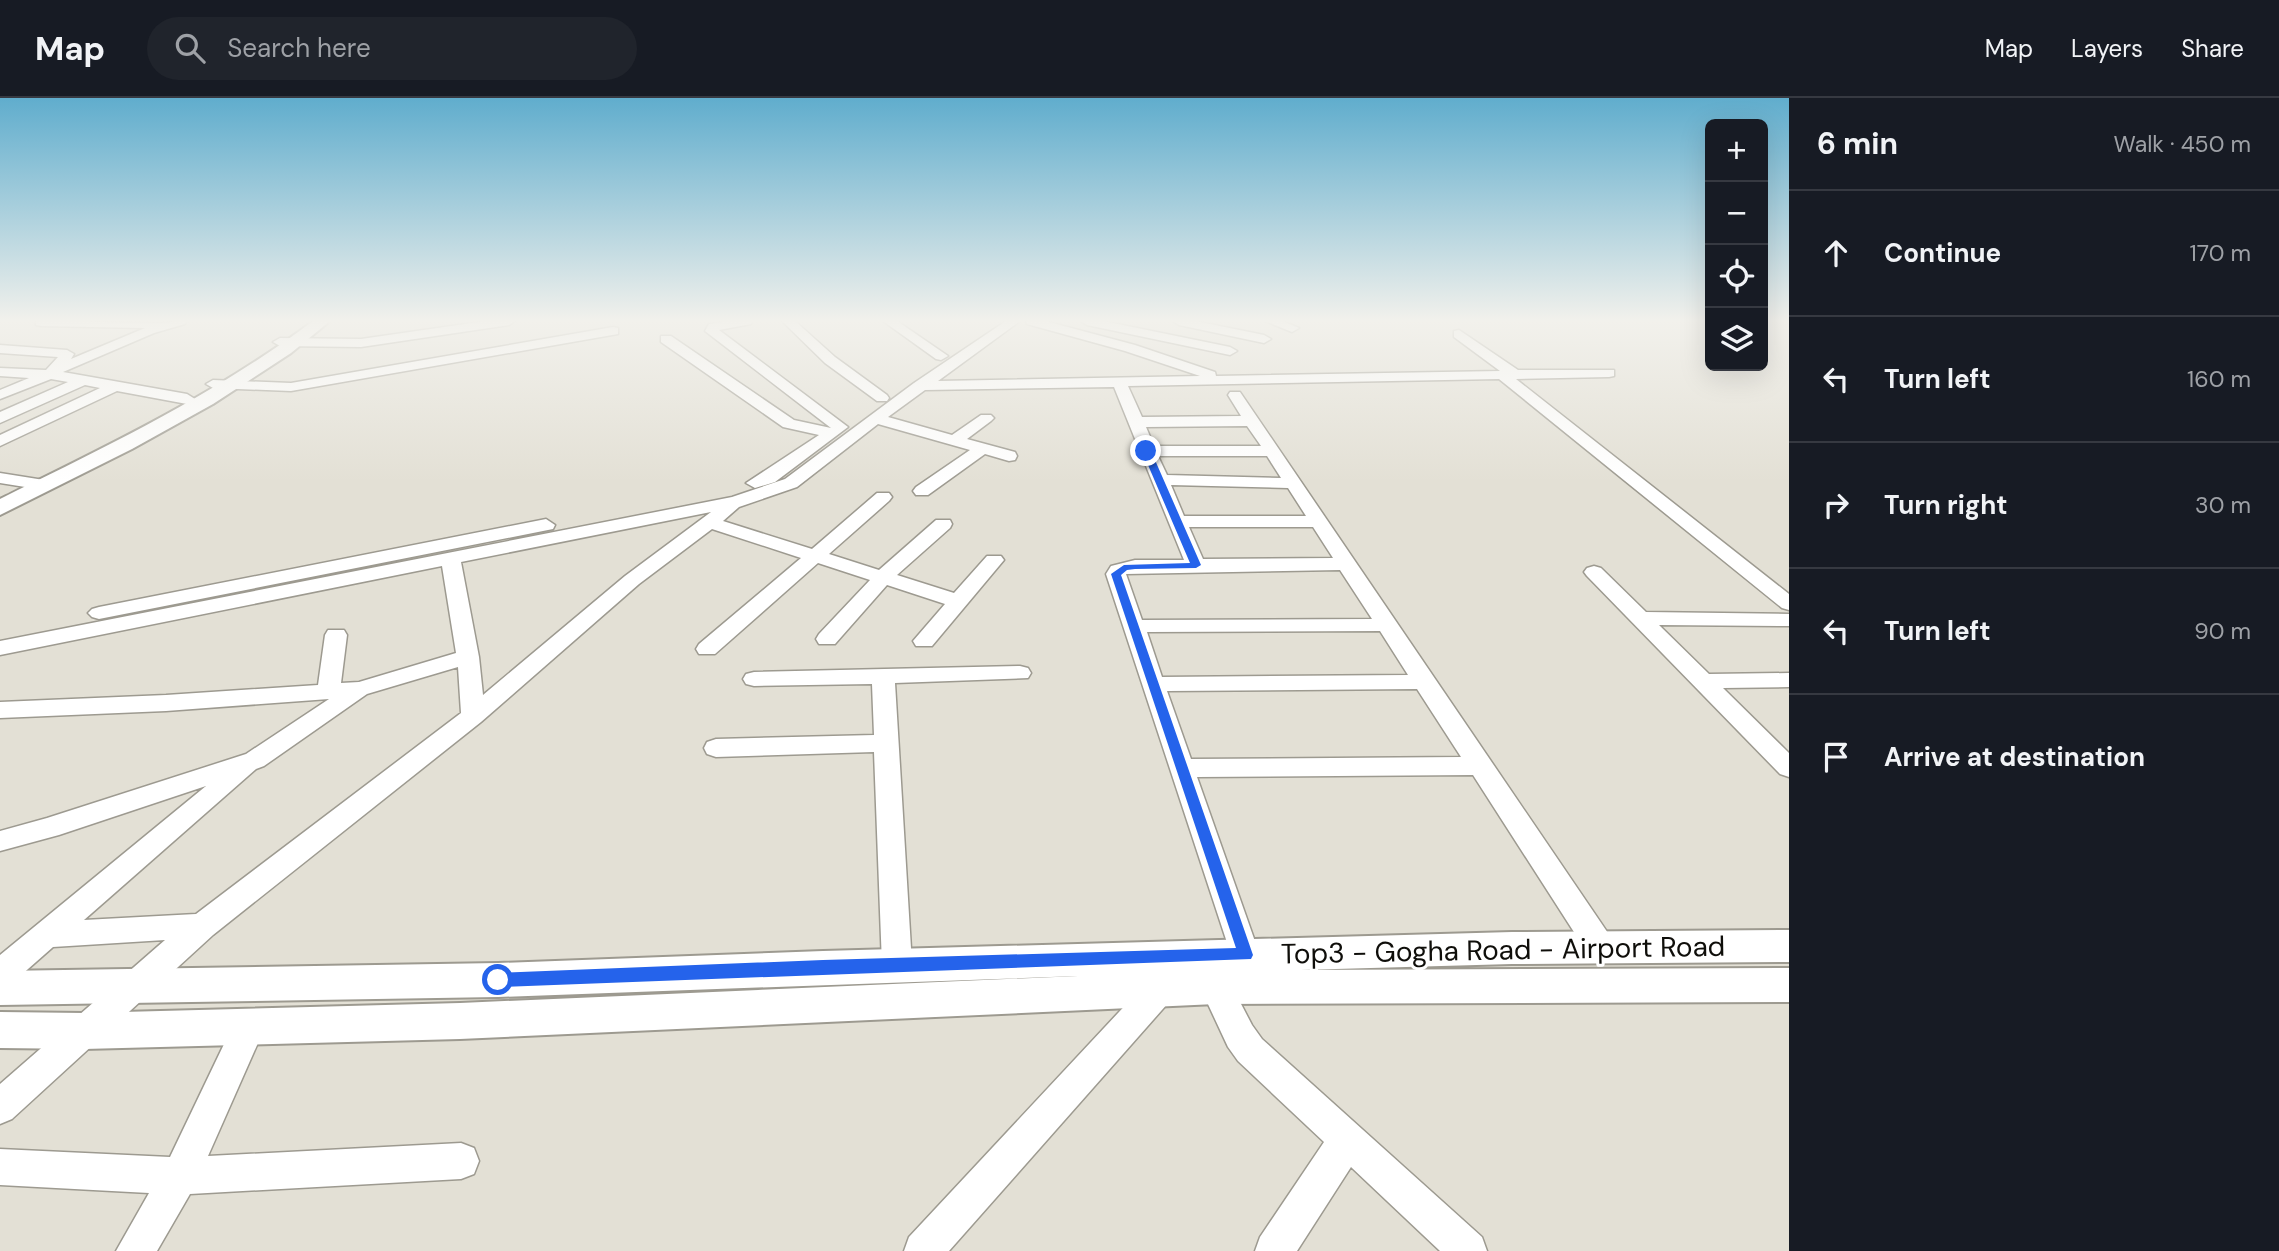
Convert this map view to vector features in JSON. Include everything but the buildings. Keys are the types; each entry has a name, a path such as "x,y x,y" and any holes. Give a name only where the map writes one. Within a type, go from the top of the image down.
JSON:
{"main road":[{"path":"0,494 35,483 238,375"},
{"path":"0,508 35,483 187,399 222,385"},
{"name":"Top3 - Gogha Road - Airport Road","path":"0,988 498,980 897,965 1239,976 1601,948 1789,946"},
{"path":"0,1030 249,1027 1158,992 1239,976 1789,985"}],"street":[{"path":"0,395 43,375"},
{"path":"70,375 82,381 187,399"},
{"path":"222,385 291,387 361,375"},
{"path":"718,375 789,424 837,430"},
{"path":"767,375 837,430"},
{"path":"850,375 882,398"},
{"path":"0,648 452,560 737,494 769,478 915,375"},
{"path":"0,632 791,483 936,375"},
{"path":"1195,375 1230,388 1601,948"},
{"path":"1509,375 1789,604"},
{"path":"899,386 1119,382 1230,388 1519,375"},
{"path":"0,418 82,381"},
{"path":"1119,382 1196,565"},
{"path":"0,441 116,386"},
{"path":"876,418 1009,456"},
{"path":"954,441 986,418"},
{"path":"1134,422 1251,421"},
{"path":"922,491 982,449"},
{"path":"1146,451 1271,451"},
{"path":"0,478 35,483"},
{"path":"1159,480 1293,483"},
{"path":"0,1107 202,926 473,716 632,580 707,522 737,494"},
{"path":"706,649 883,497"},
{"path":"1177,521 1319,522"},
{"path":"707,522 958,601"},
{"path":"827,639 882,578 943,524"},
{"path":"452,560 468,657 473,716"},
{"path":"924,641 994,560"},
{"path":"1346,564 1135,566 1118,570 1116,574 1182,768 1239,976 1240,1036 1250,1050 1468,1251"},
{"path":"1594,572 1702,681 1778,746 1789,768"},
{"path":"1640,618 1789,620"},
{"path":"1134,626 1387,625"},
{"path":"328,692 336,635"},
{"path":"0,710 166,703 360,689 468,657"},
{"path":"754,679 1020,673"},
{"path":"883,678 897,965"},
{"path":"1702,681 1789,680"},
{"path":"1153,684 1424,682"},
{"path":"0,974 255,760 360,689"},
{"path":"716,748 886,744"},
{"path":"0,841 49,828 255,760"},
{"path":"1182,768 1480,766"},
{"path":"46,934 202,926"},
{"path":"923,1251 1158,992"},
{"path":"135,1251 180,1176 249,1027"},
{"path":"1274,1251 1347,1139"},
{"path":"0,1167 180,1176 461,1161"}],"route":[{"path":"498,980 823,967 1245,955 1116,574 1118,570 1135,566 1196,565 1146,451"}]}
